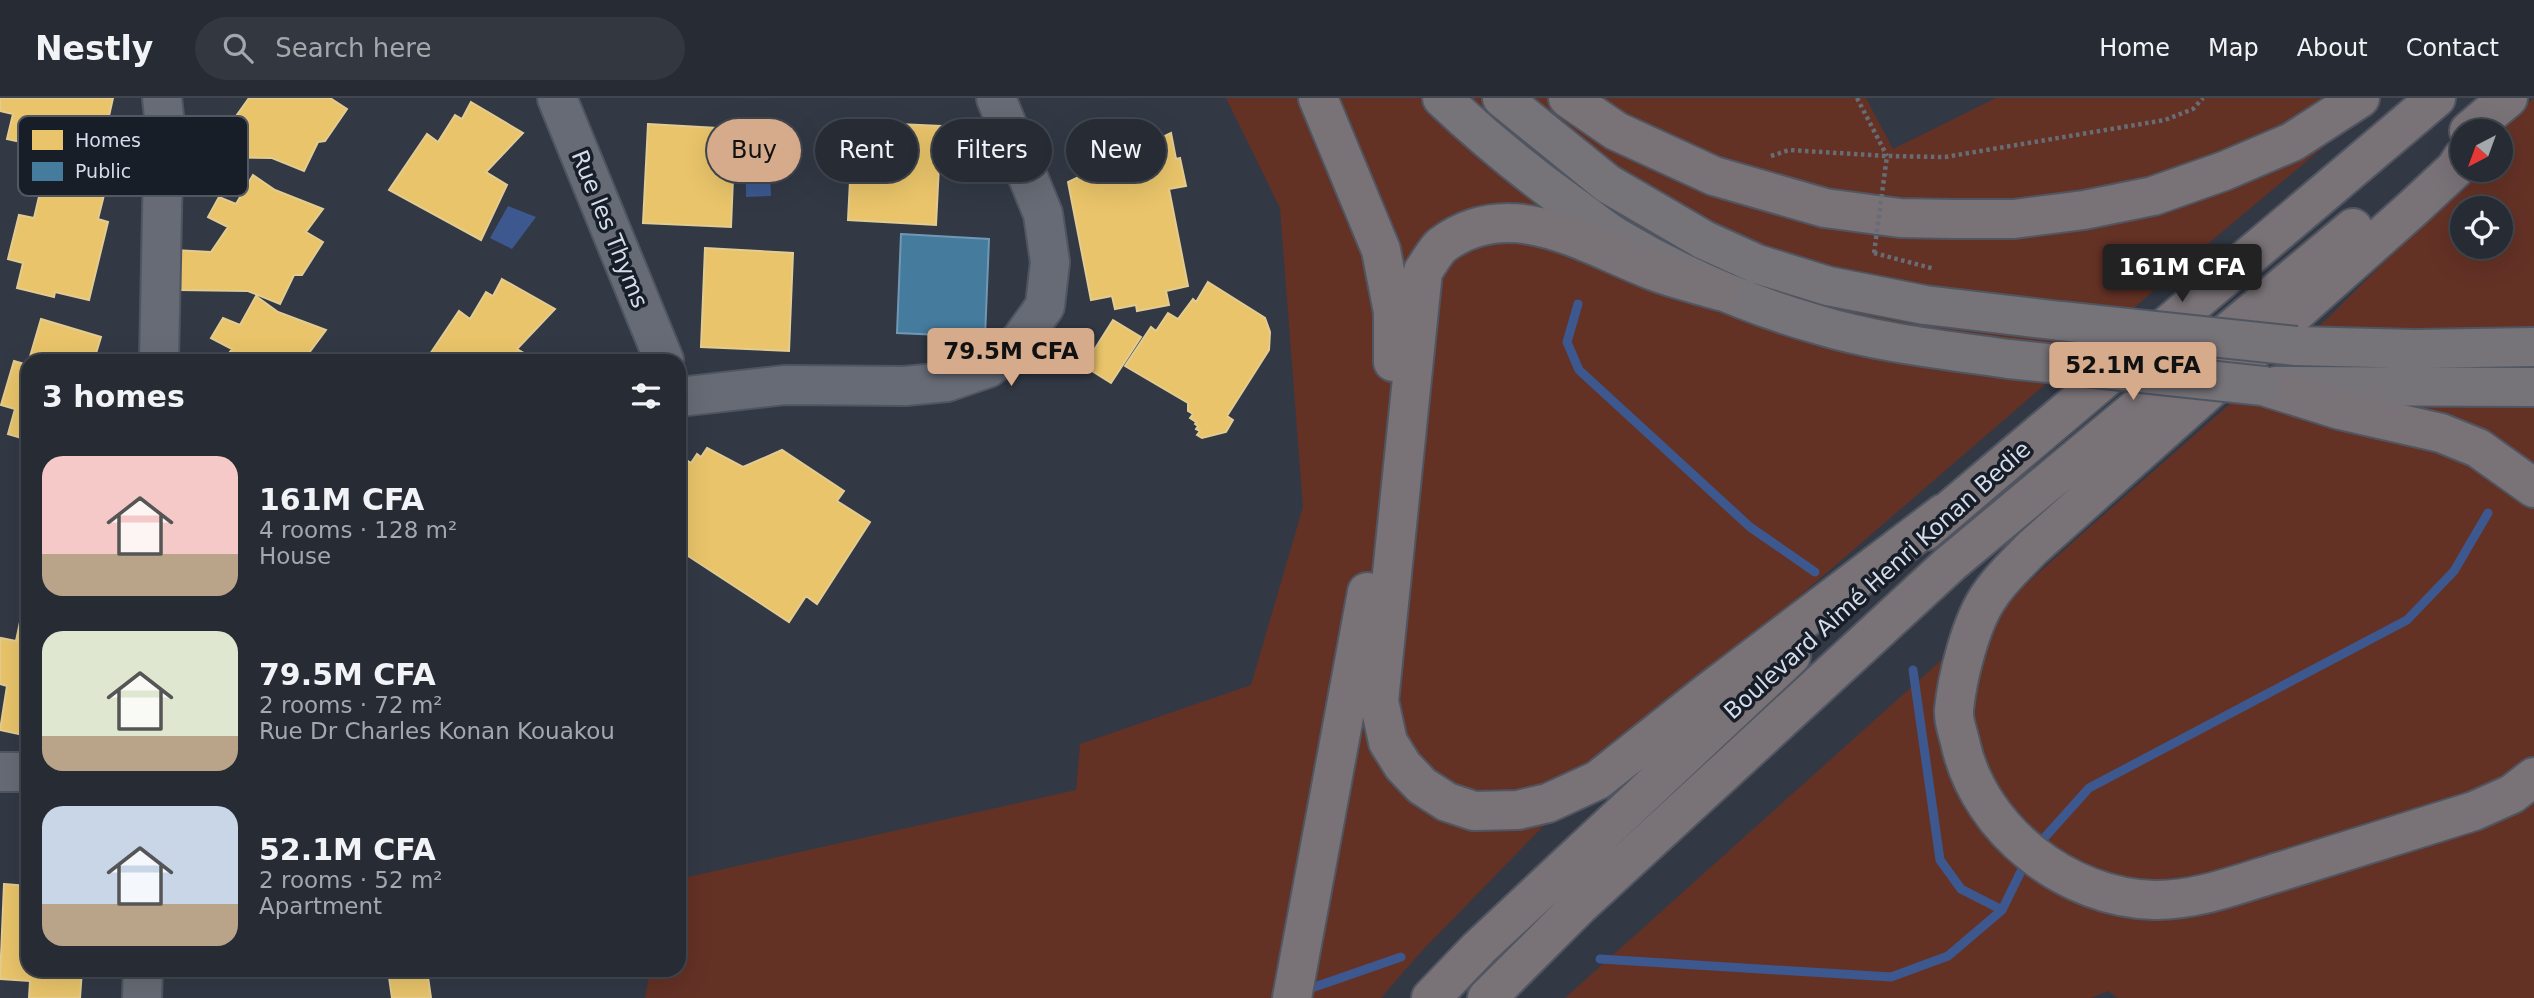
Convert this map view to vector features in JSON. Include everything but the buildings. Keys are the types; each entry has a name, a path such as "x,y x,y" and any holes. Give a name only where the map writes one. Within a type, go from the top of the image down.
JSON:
{"highway":[{"path":"1292,998 1367,591 1393,381 1393,312 1381,250 1318,98"},
{"path":"1568,98 1616,131 1714,176 1825,208 1900,218 2014,219 2084,210 2153,196 2224,171 2292,142 2360,98"},
{"name":"Boulevard Aimé Henri Konan Bedie","path":"1431,998 1479,948 1944,513 2436,98"},
{"name":"Boulevard Aimé Henri Konan Bedie","path":"1500,985 1580,905 1951,563 2450,149"},
{"path":"2450,174 2032,548 1989,596 1964,653 1953,713 1967,771 1986,806 2031,852 2059,874 2082,886 2116,896 2155,901 2208,893 2474,811 2512,794 2534,777"},
{"path":"1720,291 1659,273 1575,237 1535,224 1500,222 1468,231 1441,246 1423,271 1379,701 1388,742 1403,766 1422,786 1447,802 1474,811 1518,810 1548,803 1598,780 1706,694 1944,513"},
{"path":"2263,386 2340,410 2441,433 2478,448 2534,488"}],"main road":[{"path":"1442,98 1477,131 1541,183 1616,237 1720,291 1818,325 1856,334 2009,359 2263,386 2534,387"},
{"path":"1502,98 1608,184 1704,240 1757,264 1828,286 1913,303 2296,346 2415,349 2534,347"}],"street":[{"path":"162,98 164,116"},
{"name":"Rue les Thyms","path":"557,98 662,354"},
{"path":"686,396 785,385 905,386 947,382 988,368 1020,341 1045,306 1050,262 1043,214 996,98"},
{"path":"159,354 162,196"},
{"path":"0,772 21,772"},
{"path":"142,998 143,977"}],"path":[{"path":"1857,98 1887,156 1874,253 1940,270"},
{"path":"1764,158 1789,150 1945,157 2165,120 2193,109 2203,98"}],"shaded area":[{"path":"1226,98 1866,98 1893,149 1996,98 2382,98 2216,237 1597,771 1419,954 1381,998 645,998 649,977 686,977 686,877 1076,790 1080,744 1251,685 1303,507 1280,208"},
{"path":"2534,98 2534,998 2118,998 2108,991 2091,998 1565,998 2083,533 2328,318 2464,182 2513,182 2513,119 2509,119"}],"water":[{"path":"746,182 770,182 771,196 746,197"},
{"path":"508,206 536,217 512,249 490,238"}],"waterway":[{"path":"1578,304 1567,342 1579,370 1750,527 1815,572"},
{"path":"2045,837 2089,788 2407,620 2454,571 2488,513"},
{"path":"1913,670 1940,860 1961,889 2002,910"},
{"path":"1600,959 1891,977 1948,956 2002,910 2026,861"},
{"path":"1303,991 1401,957"}]}
